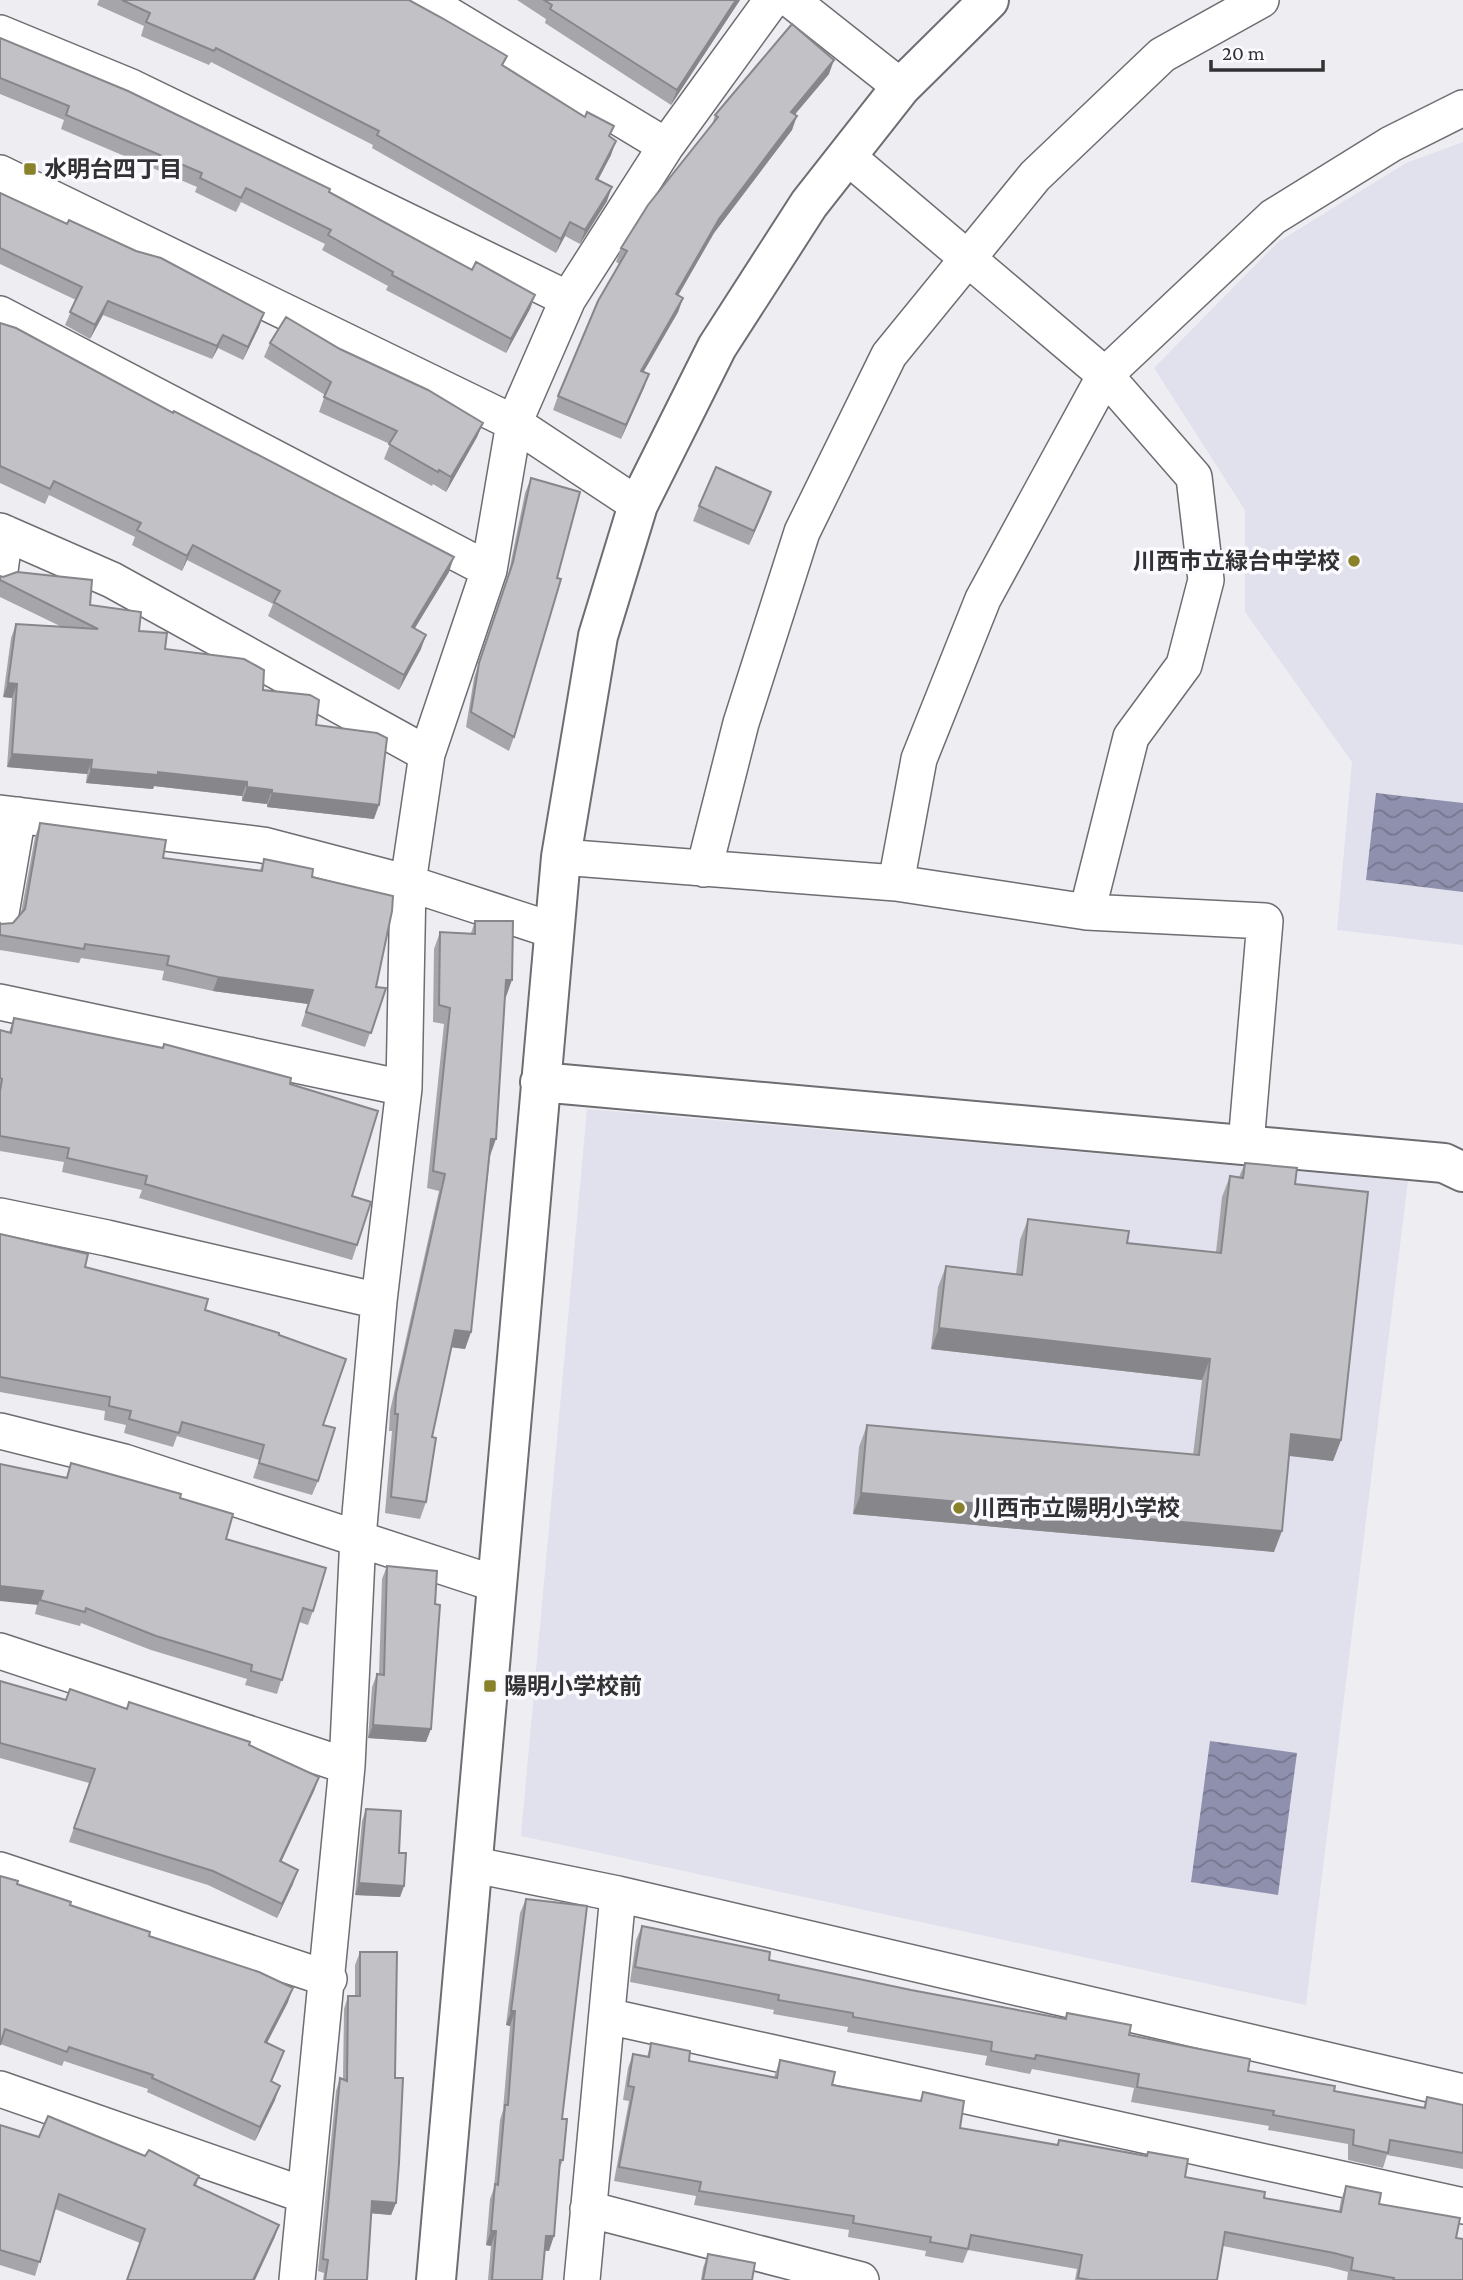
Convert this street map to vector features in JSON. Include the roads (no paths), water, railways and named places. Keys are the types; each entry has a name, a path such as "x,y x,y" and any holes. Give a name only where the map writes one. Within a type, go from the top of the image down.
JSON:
{"street":[{"path":"424,0 666,146"},
{"path":"297,2280 329,1979 347,1766 358,1537 379,1301 404,1087 408,883 427,754 489,570 514,423 569,299 666,146 772,0"},
{"path":"791,0 901,87"},
{"path":"436,2280 475,1866 496,1584 561,857 598,636 638,505 717,346 809,204 901,87 989,0"},
{"path":"704,869 741,723 802,532 889,355 1035,176 1162,55 1261,0"},
{"path":"0,33 131,87 569,299"},
{"path":"896,883 919,759 983,599 1105,375 1273,217 1391,144 1463,108"},
{"path":"848,157 1105,375 1194,477 1206,580 1184,666 1132,737 1087,912"},
{"path":"0,173 514,423 638,505"},
{"path":"0,314 489,570"},
{"path":"0,571 2,532 112,580 427,754"},
{"path":"0,919 9,814 263,845 408,883 555,931"},
{"path":"561,857 896,883 1087,912 1265,921 1246,1144"},
{"path":"0,1002 404,1087"},
{"path":"540,1082 1444,1163 1463,1172"},
{"path":"0,1216 379,1301"},
{"path":"0,1431 124,1462 496,1584"},
{"path":"0,1651 347,1766"},
{"path":"475,1866 618,1894 1463,2092"},
{"path":"0,1870 329,1979"},
{"path":"582,2280 618,1894"},
{"path":"607,2016 1463,2206"},
{"path":"0,2089 304,2195"},
{"path":"588,2208 861,2280"}],"water":[{"path":"1376,793 1463,803 1463,892 1366,880"},
{"path":"1210,1741 1297,1753 1278,1895 1191,1882"}],"place":[{"name":"水明台四丁目","path":"30,169"},
{"name":"川西市立緑台中学校","path":"1354,561"},
{"name":"川西市立陽明小学校","path":"959,1508"},
{"name":"陽明小学校前","path":"490,1686"}]}
